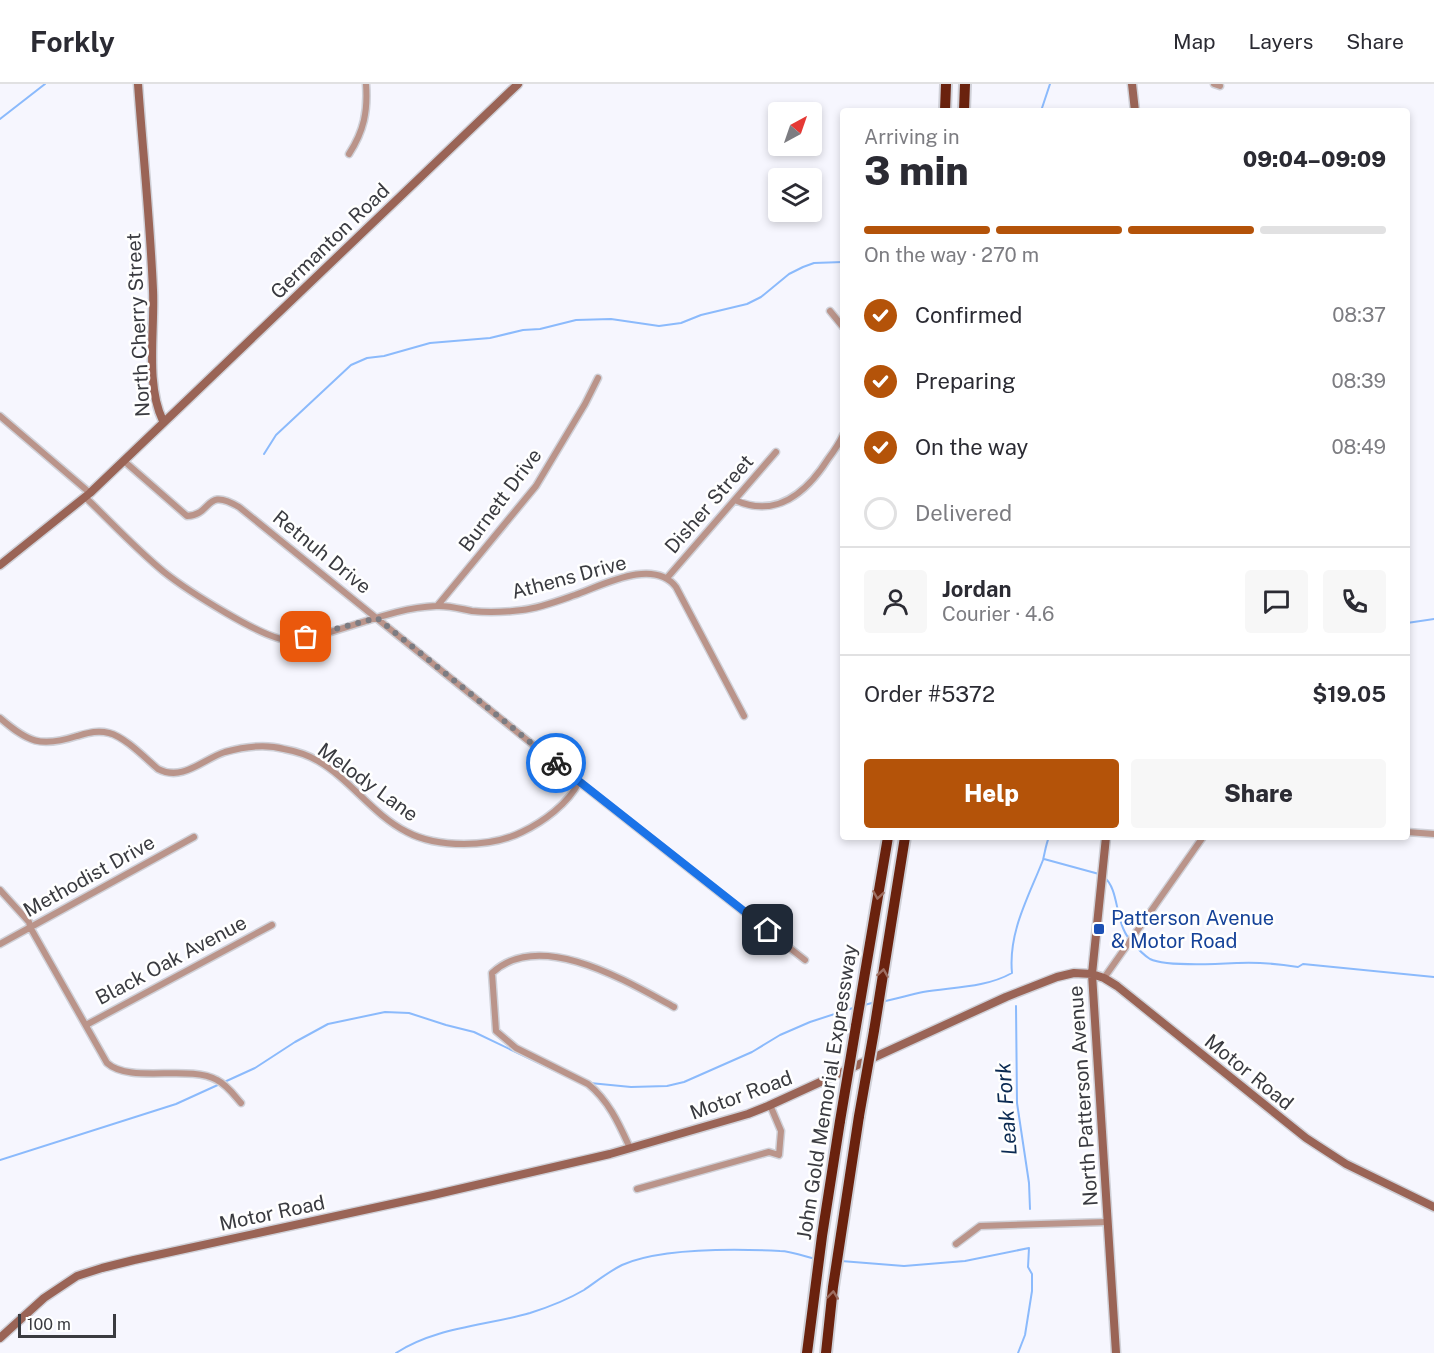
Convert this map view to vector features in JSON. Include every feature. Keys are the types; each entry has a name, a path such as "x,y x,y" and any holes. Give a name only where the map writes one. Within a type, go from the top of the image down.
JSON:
{"highway":[{"path":"945,108 946,84"},
{"path":"964,108 965,84"},
{"name":"John Gold Memorial Expressway","path":"807,1353 840,1120 887,840"},
{"name":"John Gold Memorial Expressway","path":"826,1353 833,1287 859,1116 905,840"}],"street":[{"name":"North Cherry Street","path":"0,565 88,495 163,421 157,410 153,387 153,290 138,84"},
{"path":"349,154 359,139 366,118 366,84"},
{"name":"Germanton Road","path":"163,421 518,84"},
{"path":"1132,84 1135,108"},
{"path":"830,311 840,323"},
{"name":"Burnett Drive","path":"438,605 536,486 598,378"},
{"name":"Athens Drive","path":"0,416 88,495 164,572 274,638 292,640 438,605 492,612 524,610 567,598 608,581 645,574 667,578"},
{"path":"735,500 746,506 768,507 789,500 802,492 816,478 840,440"},
{"name":"Disher Street","path":"667,578 776,452"},
{"name":"Retnuh Drive","path":"124,461 187,516 199,512 213,500 219,498 239,507 579,782 805,960"},
{"path":"667,578 676,586 744,716"},
{"name":"Melody Lane","path":"0,718 22,736 45,743 57,743 91,732 112,734 166,773 184,772 213,757 238,749 264,746 282,748 318,761 382,815 406,832 420,838 447,843 486,843 515,836 558,808 576,789 579,782"},
{"path":"1410,832 1434,834"},
{"name":"Methodist Drive","path":"0,944 194,837"},
{"name":"North Patterson Avenue","path":"1106,840 1092,974 1116,1353"},
{"path":"1104,978 1201,840"},
{"path":"0,890 29,922 107,1063 112,1068 139,1072 195,1074 216,1079 241,1102"},
{"name":"Black Oak Avenue","path":"86,1025 272,925"},
{"path":"630,1148 611,1108 588,1084 516,1048 496,1031 492,974 501,965 532,956 570,958 626,981 674,1007"},
{"name":"Motor Road","path":"0,1338 44,1298 85,1273 630,1148 748,1114 1030,987 1066,975 1092,974 1104,978 1306,1138 1346,1164 1434,1207"},
{"path":"637,1189 769,1152 778,1155 781,1131 770,1105"},
{"path":"956,1244 980,1226 1107,1222"}],"waterway":[{"path":"0,119 45,84"},
{"name":"Leak Fork","path":"1042,108 1050,84"},
{"path":"264,454 276,435 351,365 367,358 384,356 430,343 490,338 576,320 611,319 659,326 681,323 701,315 747,304 761,297 789,274 803,267 814,263 840,262"},
{"path":"1410,623 1434,619"},
{"name":"Leak Fork","path":"881,1002 923,992 991,982 1012,973 1016,929 1043,860 1048,840"},
{"path":"1044,859 1099,874"},
{"path":"1104,877 1113,890 1121,924 1130,940 1142,953 1158,962 1261,963 1298,967 1303,964 1434,977"},
{"path":"864,1005 876,1002"},
{"name":"Leak Fork","path":"1016,1006 1017,1103 1029,1183 1030,1209"},
{"path":"590,1083 631,1087 667,1086 684,1082 752,1052 780,1035 810,1022 856,1007"},
{"path":"0,1160 176,1104 255,1068 328,1024 385,1012 409,1013 474,1032 568,1077"},
{"path":"841,1261 904,1266 965,1261 1029,1248 1028,1267 1032,1274 1032,1291 1025,1335 1018,1353"},
{"path":"396,1353 411,1344 444,1332 530,1313 551,1306 584,1290 622,1265 638,1259 700,1251 743,1250 784,1251 815,1259"}],"way so far":[{"path":"306,637 377,618 556,763"}],"place":[{"name":"Patterson Avenue & Motor Road","path":"1099,929"}],"route":[{"path":"556,763 768,930"}]}
